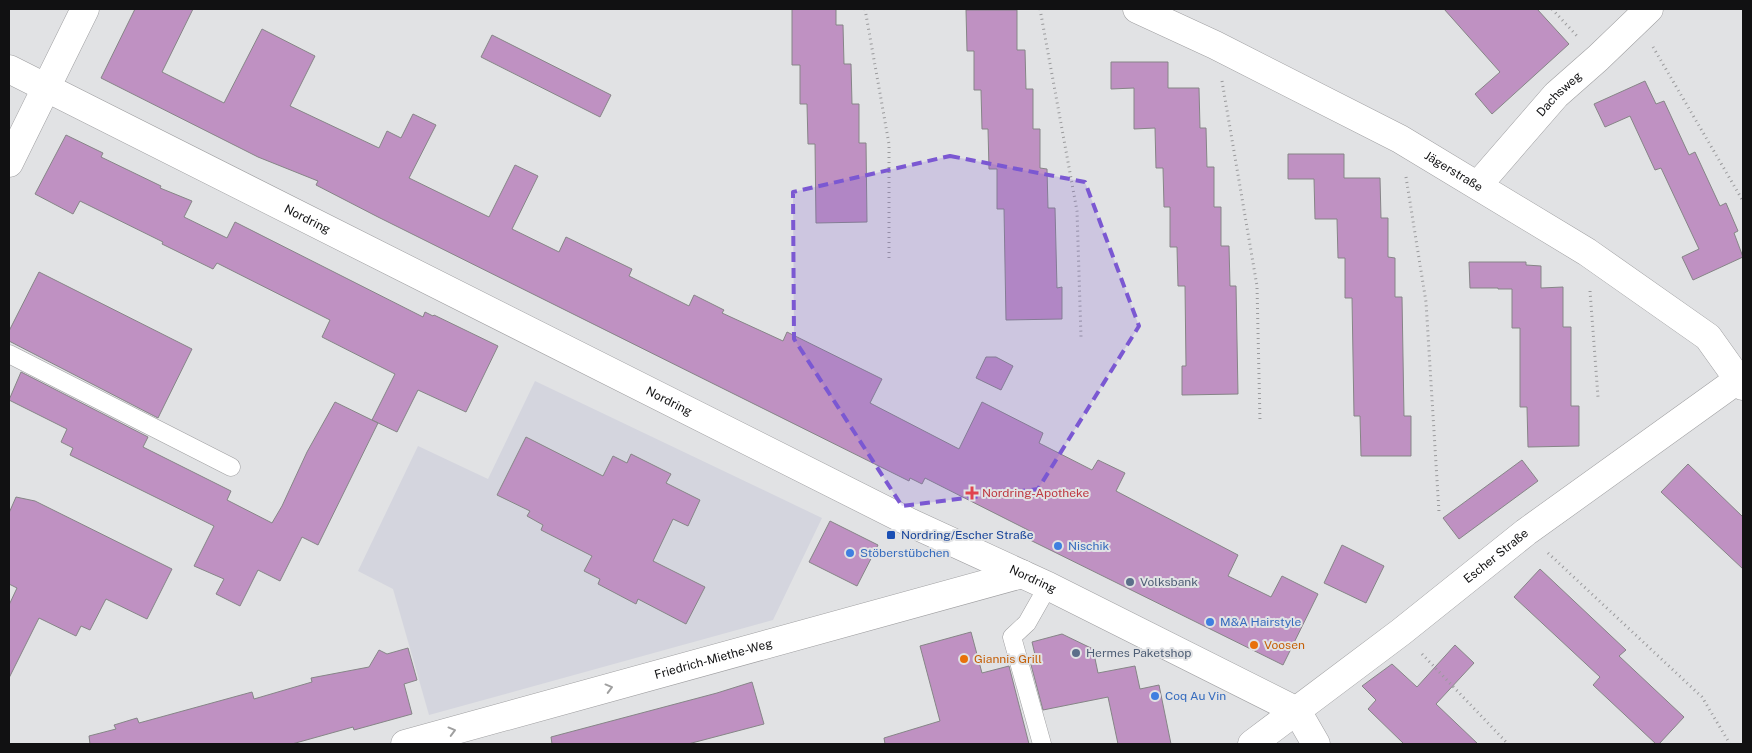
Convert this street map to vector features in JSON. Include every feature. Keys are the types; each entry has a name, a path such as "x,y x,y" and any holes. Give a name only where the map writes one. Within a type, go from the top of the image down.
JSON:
{"street":[{"path":"9,163 85,9"},
{"name":"Jägerstraße","path":"1137,9 1215,45 1400,139 1478,185 1587,252 1708,337 1742,380"},
{"name":"Dachsweg","path":"1478,185 1556,95 1598,58 1643,14"},
{"name":"Nordring","path":"9,69 911,523 1048,586 1296,711"},
{"name":"Escher Straße","path":"1252,744 1401,632 1526,532 1742,380"},
{"name":"Friedrich-Miethe-Weg","path":"405,744 1022,574"},
{"path":"1296,711 1316,744"}],"lane":[{"path":"9,354 231,467"},
{"path":"1042,744 1012,638 1027,623 1048,586"}],"path":[{"path":"865,9 889,144 889,261"},
{"path":"1040,9 1077,211 1081,337"},
{"path":"1552,9 1598,58"},
{"path":"1643,14 1743,201"},
{"path":"1215,45 1257,286 1260,422"},
{"path":"1400,139 1426,302 1439,512"},
{"path":"1587,252 1598,397"},
{"path":"1526,532 1702,697 1730,744"},
{"path":"1401,632 1508,744"}],"highlighted area":[{"path":"950,156 1085,182 1139,326 1038,489 902,506 794,339 793,192"}],"shaded area":[{"path":"535,381 822,518 773,620 429,715 393,589 358,571 418,446 488,479"}],"building":[{"path":"135,9 193,9 162,72 224,103 262,29 315,56 290,106 379,148 387,131 401,138 413,114 436,125 409,178 489,217 515,165 538,176 512,229 559,252 566,237 632,269 629,276 689,306 694,295 724,310 722,313 783,341 787,332 882,379 870,403 959,449 982,402 1043,433 1039,443 1092,470 1098,460 1125,473 1116,491 1238,555 1228,576 1271,597 1282,576 1318,594 1283,665 1028,539 1032,532 925,478 922,484 910,478 909,481 378,217 316,185 318,181 258,157 101,78"},
{"path":"792,9 836,9 836,25 843,25 844,64 851,64 852,104 859,104 859,143 866,143 867,222 816,223 815,144 808,144 807,104 800,104 800,65 792,65"},
{"path":"1444,9 1537,9 1569,44 1492,114 1475,94 1500,72"},
{"path":"966,10 1017,10 1017,50 1025,50 1026,89 1033,89 1033,129 1040,129 1040,168 1047,169 1048,208 1055,208 1057,288 1062,287 1062,319 1006,320 1004,209 997,209 997,169 989,169 988,129 982,129 981,90 974,90 974,51 967,51"},
{"path":"492,35 611,95 600,117 481,57"},
{"path":"1111,62 1168,62 1168,88 1199,88 1200,128 1206,128 1207,167 1214,167 1214,207 1221,207 1221,246 1229,246 1230,286 1236,286 1238,394 1182,395 1182,366 1186,366 1185,286 1178,286 1177,247 1170,247 1170,207 1164,207 1163,168 1156,168 1155,128 1134,129 1134,88 1111,89"},
{"path":"1645,81 1656,104 1664,101 1689,155 1695,152 1720,206 1726,203 1738,231 1734,233 1743,257 1693,280 1682,257 1699,249 1661,168 1655,170 1630,116 1605,127 1594,104"},
{"path":"66,135 103,153 101,157 161,186 160,188 192,201 184,217 227,238 235,222 423,317 425,312 434,315 498,346 466,412 418,390 397,432 372,420 395,374 322,337 330,320 217,263 213,269 80,201 73,214 35,194"},
{"path":"1288,154 1344,154 1344,178 1380,178 1381,218 1388,218 1388,257 1395,258 1395,297 1402,297 1404,416 1411,416 1411,456 1361,456 1360,416 1354,416 1352,298 1345,298 1345,258 1338,258 1337,219 1315,219 1314,179 1288,179"},
{"path":"1469,262 1526,262 1526,265 1541,266 1541,288 1563,287 1563,327 1571,327 1571,406 1579,406 1579,446 1528,447 1527,407 1520,407 1520,328 1512,328 1512,289 1470,288"},
{"path":"39,272 192,349 158,418 9,341 9,331"},
{"path":"986,357 996,357 1013,366 1001,390 976,378"},
{"path":"21,372 148,437 143,447 231,491 227,500 272,523 307,452 335,402 378,423 318,545 302,537 280,581 258,570 240,606 216,594 224,579 194,566 214,526 70,455 73,448 61,442 67,429 9,400"},
{"path":"526,437 603,476 613,456 627,463 631,454 671,474 666,483 700,500 688,526 673,519 653,561 705,587 686,624 638,599 636,604 598,584 600,579 584,571 592,556 541,530 543,525 527,516 530,511 497,495"},
{"path":"1522,460 1538,481 1459,539 1443,518"},
{"path":"1688,464 1743,517 1743,569 1661,492"},
{"path":"16,497 35,501 172,569 147,619 106,599 90,630 81,626 76,636 39,618 9,678 9,605 17,588 9,584 9,513"},
{"path":"830,521 878,545 857,586 809,562"},
{"path":"1342,545 1384,566 1366,603 1324,583"},
{"path":"1540,569 1626,650 1619,656 1684,717 1659,744 1656,744 1593,685 1600,677 1514,597"},
{"path":"971,632 982,673 1009,666 1029,744 885,744 884,738 940,721 920,646"},
{"path":"1062,634 1093,649 1098,673 1135,666 1140,689 1159,685 1171,744 1118,744 1108,697 1043,710 1030,661 1036,659 1032,642"},
{"path":"1455,645 1474,663 1436,704 1478,744 1404,744 1368,709 1376,700 1362,686 1392,664 1417,687"},
{"path":"408,648 417,680 404,684 412,714 354,730 353,727 292,744 90,744 89,736 116,729 114,725 137,718 139,723 252,692 254,699 312,682 311,678 369,667 379,650 387,654"},
{"path":"752,682 764,724 688,744 552,744 551,737"}],"place":[{"name":"Nordring-Apotheke","path":"972,493"},
{"name":"Nordring/Escher Straße","path":"891,535"},
{"name":"Nischik","path":"1058,546"},
{"name":"Stöberstübchen","path":"850,553"},
{"name":"Volksbank","path":"1130,582"},
{"name":"M&A Hairstyle","path":"1210,622"},
{"name":"Voosen","path":"1254,645"},
{"name":"Hermes Paketshop","path":"1076,653"},
{"name":"Giannis Grill","path":"964,659"},
{"name":"Coq Au Vin","path":"1155,696"}]}
